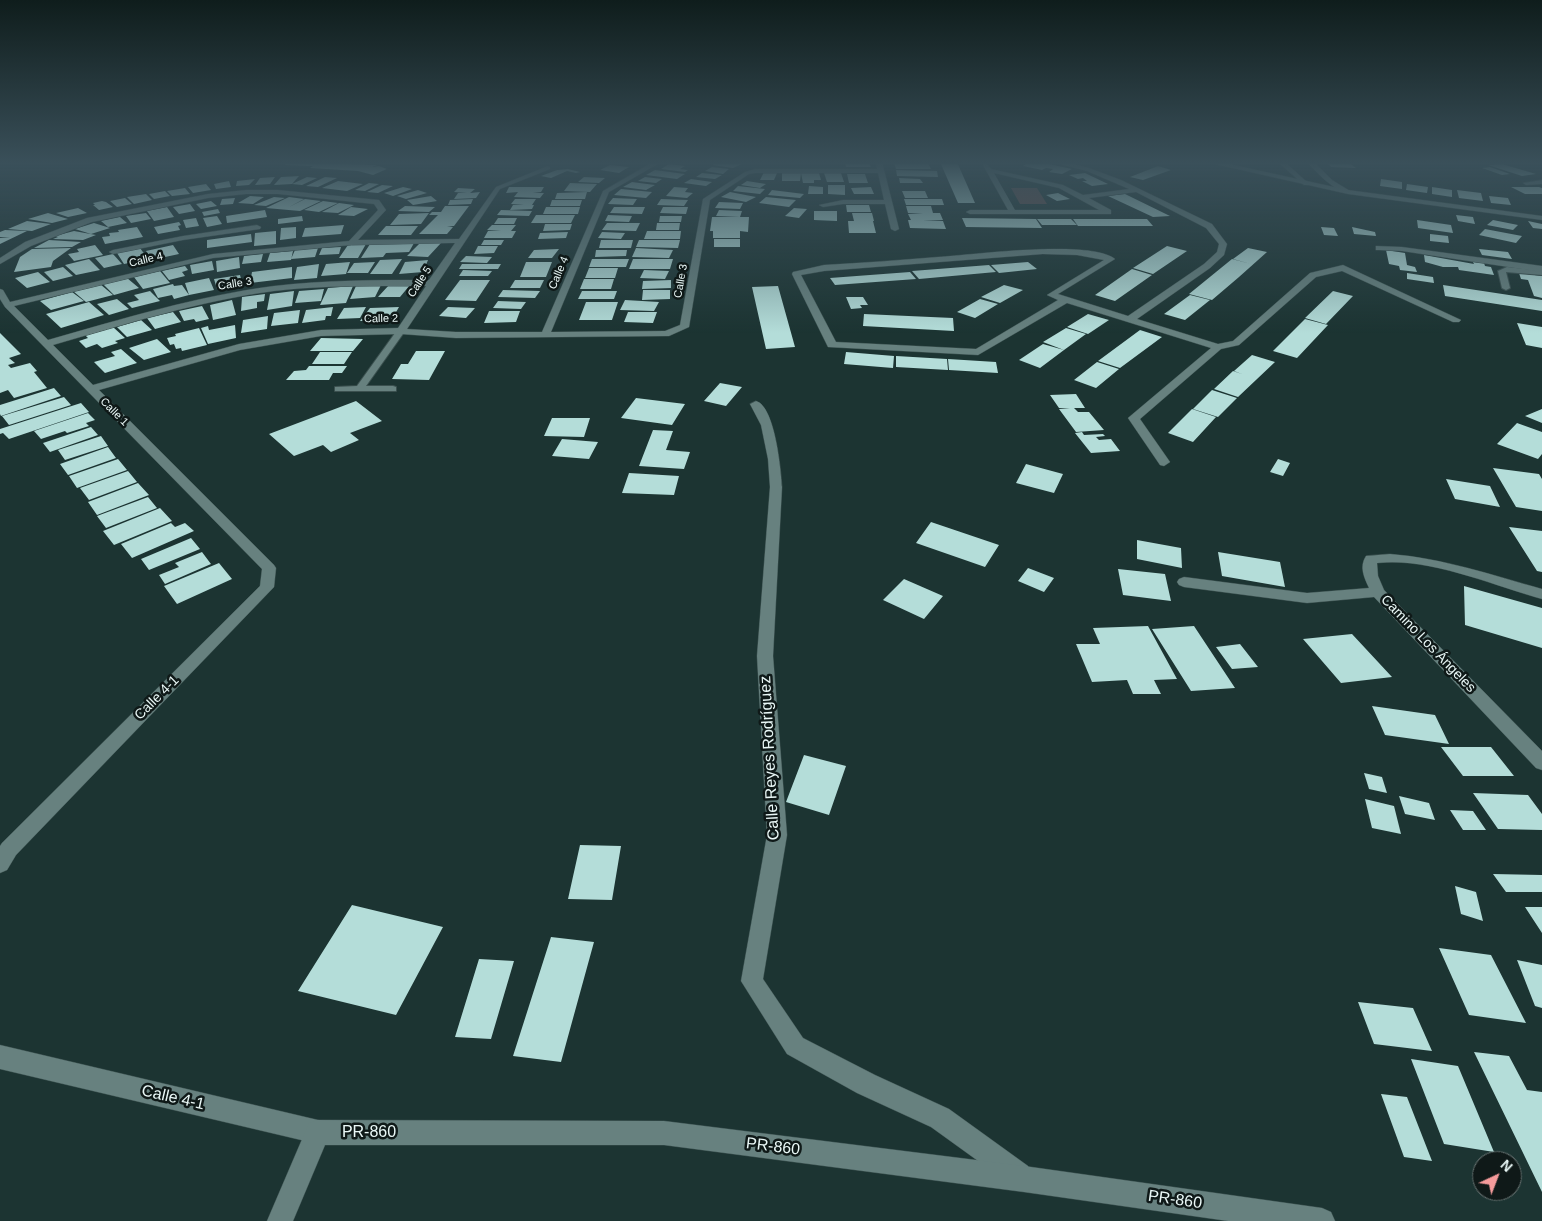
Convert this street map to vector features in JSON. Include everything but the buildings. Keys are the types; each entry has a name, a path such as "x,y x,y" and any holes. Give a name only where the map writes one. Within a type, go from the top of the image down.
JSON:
{"street":[{"path":"0,262 28,244 95,219"},
{"path":"351,243 374,219"},
{"name":"Calle 5","path":"401,332 432,283 477,219"},
{"name":"Calle 4","path":"545,334 594,219"},
{"name":"Calle 3","path":"678,329 684,327 703,219"},
{"path":"892,219 895,229"},
{"path":"1130,319 1207,266 1222,253 1223,244 1209,226 1195,219"},
{"path":"113,252 187,250 257,227"},
{"name":"Calle 4","path":"8,305 45,296 187,250 230,254 351,243 462,241"},
{"path":"1379,248 1402,249 1542,269"},
{"path":"1066,299 978,352 832,345 796,274 824,268 1067,251 1111,259 1051,295 1066,299 1218,346 1236,343 1313,276 1348,266 1349,257"},
{"path":"1343,268 1456,320"},
{"name":"Calle 3","path":"46,344 136,318 217,298 273,289 322,285 432,283"},
{"name":"Calle 1","path":"0,292 8,305 230,530"},
{"name":"Calle 2","path":"91,389 239,347 322,333 401,332 456,335 666,334 678,329"},
{"path":"1164,462 1134,418 1218,346"},
{"name":"Calle Reyes Rodríguez","path":"756,404 767,424 774,459 776,488 765,656 777,835 752,982 795,1046 866,1084 940,1118 1024,1179"},
{"name":"Calle 4-1","path":"0,864 9,849 267,587 268,568 230,530"},
{"name":"Camino Los Ángeles","path":"1542,594 1429,563 1382,557 1371,559 1368,565 1378,592 1542,762"},
{"path":"1184,582 1307,598 1378,592"},
{"name":"Calle 4-1","path":"0,1057 318,1132"},
{"path":"280,1221 318,1132"},
{"name":"PR-860","path":"318,1132 664,1133 1024,1179 1322,1221"}],"lane":[{"path":"1506,288 1502,271 1507,269 1542,273"},
{"path":"360,389 401,332"},
{"path":"338,389 393,388"}]}
